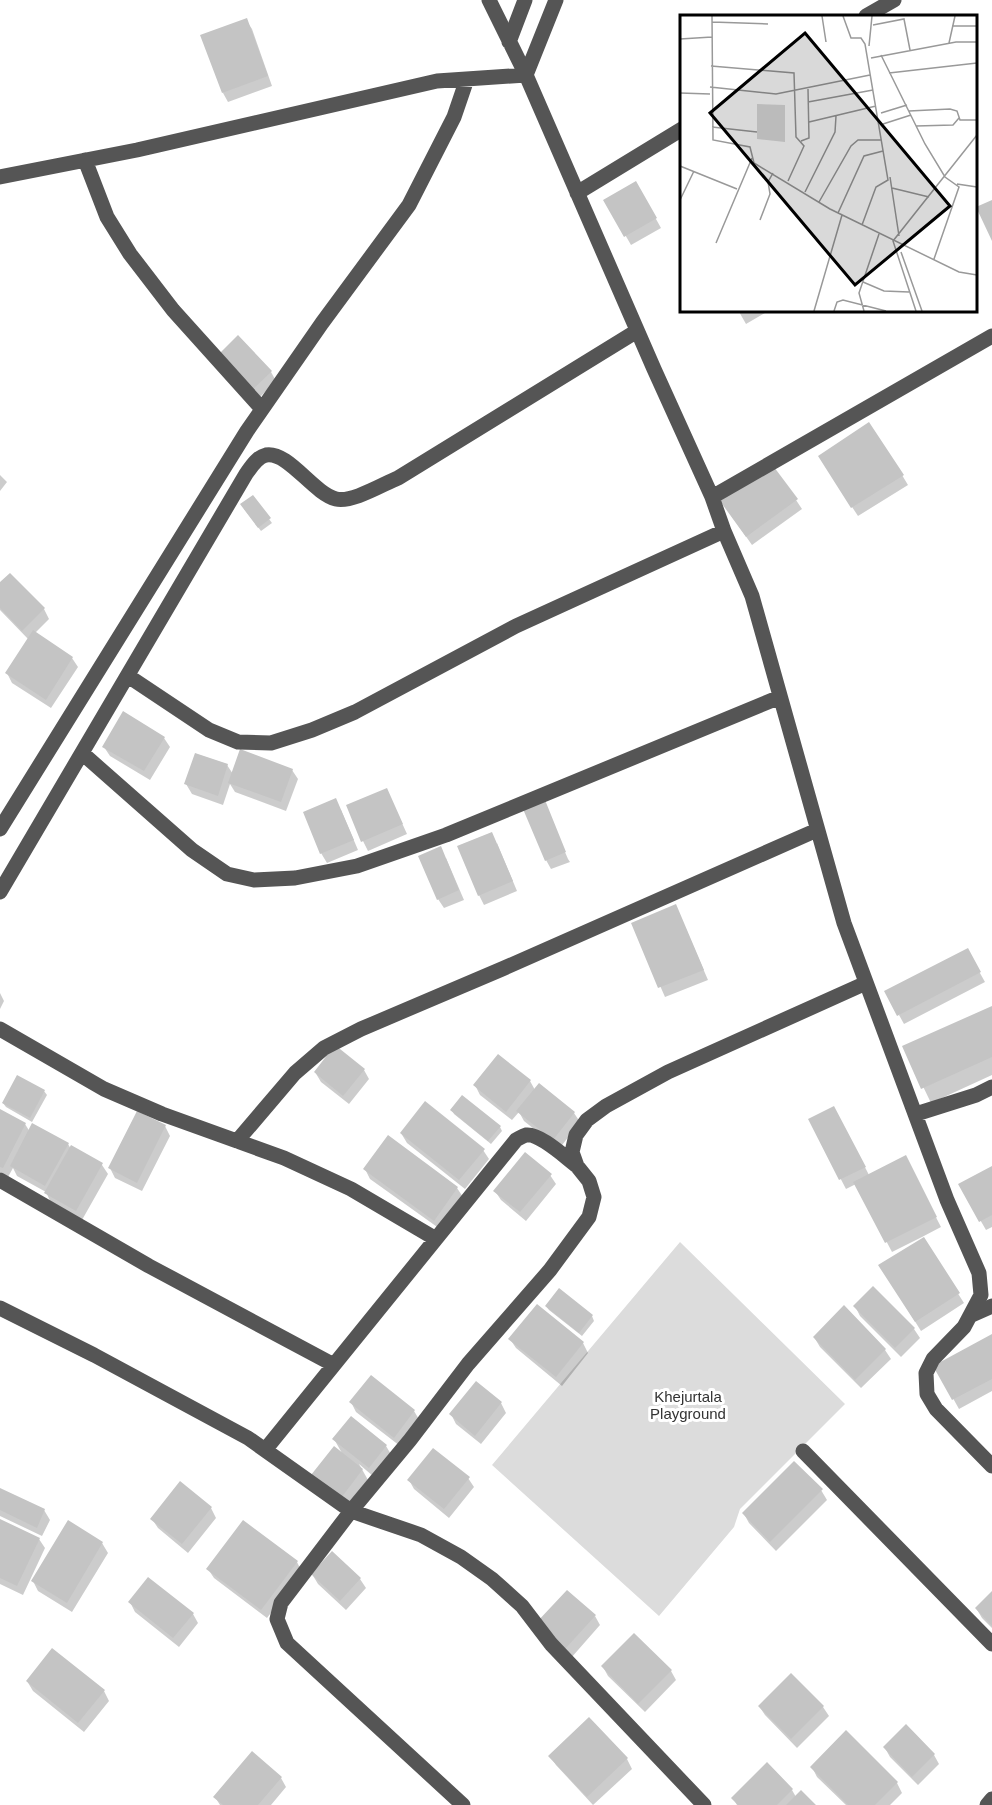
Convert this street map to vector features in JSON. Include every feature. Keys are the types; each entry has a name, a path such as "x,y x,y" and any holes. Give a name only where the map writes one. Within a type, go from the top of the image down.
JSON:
{"street":[{"path":"489,0 526,75 712,497 752,596 844,923 947,1200 979,1273 981,1295 964,1327 933,1359 926,1373 927,1394 936,1409 992,1466"},
{"path":"509,42 525,0"},
{"path":"526,75 556,0"},
{"path":"868,15 894,0"},
{"path":"0,177 137,150 437,81 526,75"},
{"path":"0,829 262,409 322,323 410,205 454,117 467,79"},
{"path":"577,193 680,130"},
{"path":"85,160 107,217 130,254 173,310 262,409"},
{"path":"0,892 246,474 256,461 267,455 283,458 318,489 338,500 358,495 398,478 637,331"},
{"path":"712,497 992,336"},
{"path":"128,676 209,730 238,742 271,743 312,730 355,712 516,626 724,531"},
{"path":"82,753 192,850 227,874 254,880 295,878 357,866 446,835 780,697"},
{"path":"237,1141 294,1072 324,1048 361,1029 818,830"},
{"path":"577,1166 572,1152 576,1135 587,1120 606,1106 668,1072 866,983"},
{"path":"0,1029 104,1089 162,1114 284,1158 351,1189 436,1239"},
{"path":"916,1114 976,1095 992,1087"},
{"path":"265,1450 516,1140 526,1135 534,1137 548,1144 577,1166 589,1181 594,1197 589,1217 550,1270 468,1364 410,1440 351,1511 281,1603 277,1619 287,1643 463,1805"},
{"path":"0,1180 149,1266 334,1365"},
{"path":"972,1315 992,1306"},
{"path":"0,1308 199,1410 265,1450 351,1511 422,1535 461,1557 492,1579 522,1606 551,1644 704,1805"},
{"path":"803,1451 992,1644"},
{"path":"987,1805 992,1799"}],"green space":[{"name":"Khejurtala Playground","path":"680,1242 845,1404 740,1509 734,1527 659,1616 492,1465"}],"building":[{"path":"247,18 268,76 222,93 200,35"},
{"path":"636,181 657,218 624,237 603,200"},
{"path":"992,200 992,241 977,209 977,207"},
{"path":"238,335 272,371 250,392 216,357"},
{"path":"869,422 904,475 851,508 818,456"},
{"path":"771,463 798,499 746,537 720,501"},
{"path":"253,495 271,518 258,528 240,504"},
{"path":"10,573 45,608 22,631 0,608 0,582"},
{"path":"33,630 73,657 46,700 5,673"},
{"path":"123,711 165,737 144,771 102,747"},
{"path":"240,749 293,769 281,802 228,783"},
{"path":"195,753 228,764 218,796 184,784"},
{"path":"387,788 403,824 361,842 346,805"},
{"path":"336,798 354,840 320,854 303,812"},
{"path":"545,800 566,852 545,861 523,809"},
{"path":"492,832 513,881 478,896 457,846"},
{"path":"441,846 459,890 437,900 418,856"},
{"path":"676,904 704,970 658,988 631,923"},
{"path":"968,948 981,972 897,1016 884,991"},
{"path":"992,1006 992,1057 921,1089 902,1046"},
{"path":"335,1045 365,1069 343,1096 314,1072"},
{"path":"498,1054 531,1080 506,1112 473,1085"},
{"path":"17,1075 45,1090 30,1118 2,1103"},
{"path":"539,1083 575,1112 553,1140 516,1111"},
{"path":"462,1095 501,1126 488,1141 450,1110"},
{"path":"425,1101 485,1149 459,1180 400,1133"},
{"path":"834,1106 866,1167 839,1180 808,1119"},
{"path":"0,1109 26,1123 3,1168 0,1167"},
{"path":"137,1111 166,1125 137,1183 108,1168"},
{"path":"32,1123 69,1143 45,1186 10,1166"},
{"path":"388,1135 458,1187 434,1221 363,1169"},
{"path":"71,1145 103,1163 76,1211 44,1193"},
{"path":"525,1152 552,1174 520,1212 493,1191"},
{"path":"906,1155 937,1217 885,1243 853,1182"},
{"path":"992,1166 992,1215 979,1222 958,1184"},
{"path":"924,1237 960,1293 915,1322 878,1265"},
{"path":"873,1286 915,1328 895,1348 853,1306"},
{"path":"559,1288 593,1315 579,1333 545,1306"},
{"path":"537,1304 584,1342 556,1377 508,1339"},
{"path":"844,1305 886,1349 855,1380 813,1337"},
{"path":"992,1334 992,1379 952,1400 933,1366"},
{"path":"371,1375 415,1410 394,1438 349,1402"},
{"path":"476,1381 502,1402 475,1436 449,1414"},
{"path":"351,1416 387,1445 369,1468 332,1439"},
{"path":"334,1446 363,1469 341,1498 311,1475"},
{"path":"433,1448 470,1477 444,1509 407,1480"},
{"path":"794,1461 823,1489 770,1542 742,1513"},
{"path":"180,1481 212,1507 182,1544 150,1519"},
{"path":"0,1488 45,1509 37,1528 0,1510"},
{"path":"0,1519 40,1538 17,1586 0,1578"},
{"path":"68,1520 103,1542 67,1603 31,1581"},
{"path":"243,1520 298,1561 261,1610 206,1569"},
{"path":"332,1551 361,1578 340,1601 311,1574"},
{"path":"148,1577 194,1613 173,1638 128,1602"},
{"path":"567,1590 596,1615 565,1649 536,1623"},
{"path":"992,1591 992,1626 975,1608"},
{"path":"634,1633 672,1670 638,1704 601,1666"},
{"path":"52,1648 105,1690 78,1723 26,1681"},
{"path":"791,1673 824,1706 791,1739 758,1706"},
{"path":"589,1717 628,1758 587,1797 548,1756"},
{"path":"906,1724 935,1754 912,1777 883,1747"},
{"path":"846,1730 898,1782 875,1805 848,1805 810,1767"},
{"path":"252,1751 282,1777 258,1805 223,1805 213,1797"},
{"path":"767,1762 793,1789 777,1805 738,1805 731,1798"},
{"path":"801,1790 816,1805 786,1805"}]}
